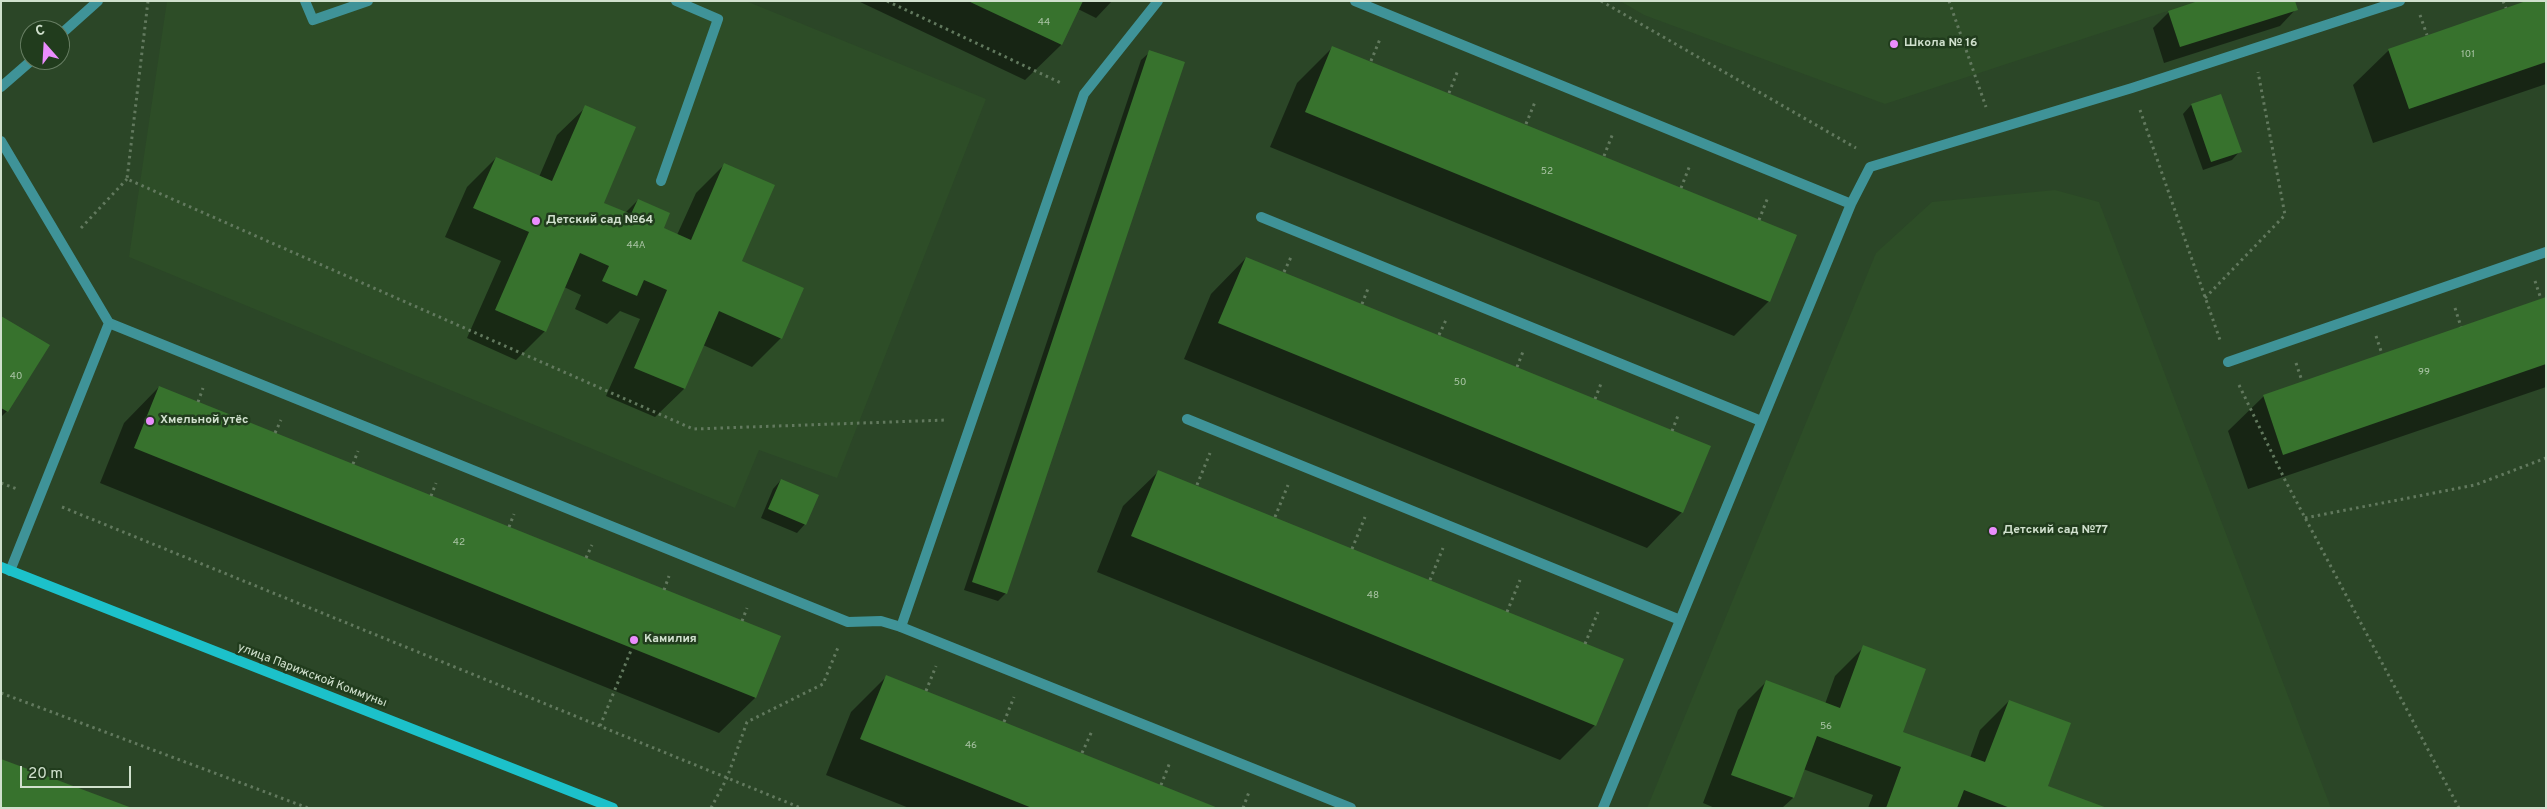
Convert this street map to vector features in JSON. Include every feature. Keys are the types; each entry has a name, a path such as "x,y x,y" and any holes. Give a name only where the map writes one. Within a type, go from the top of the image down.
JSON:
{"main road":[{"name":"улица Парижской Коммуны","path":"6,569 613,808"}],"street":[{"path":"70,26 98,1"},
{"path":"305,1 313,20 368,1"},
{"path":"661,182 718,19 676,1"},
{"path":"901,627 1084,94 1158,1"},
{"path":"1355,1 1851,204"},
{"path":"1603,808 1851,204 1870,167 2132,88 2400,1"},
{"path":"1,87 21,70"},
{"path":"1,141 109,324 848,622 881,621 901,627 1351,808"},
{"path":"1261,217 1761,421"},
{"path":"2228,362 2546,252"},
{"path":"6,569 40,498 109,324"},
{"path":"1187,419 1680,620"}],"path":[{"path":"64,247 127,180 148,1"},
{"path":"887,1 1084,94"},
{"path":"1601,1 1883,163"},
{"path":"1949,1 1994,129"},
{"path":"2504,1 2506,8"},
{"path":"2418,10 2427,35"},
{"path":"2206,298 2285,215 2254,49"},
{"path":"2132,88 2228,362 2305,518 2459,808"},
{"path":"127,180 693,429 973,419"},
{"path":"1197,485 1219,432"},
{"path":"2305,518 2475,485 2546,458"},
{"path":"1275,517 1296,463"},
{"path":"1,483 801,808"},
{"path":"1352,549 1374,495"},
{"path":"1430,580 1452,527"},
{"path":"1507,612 1529,558"},
{"path":"1585,644 1607,590"},
{"path":"711,808 727,778 748,722 823,684 848,622"},
{"path":"600,726 632,648"},
{"path":"1,693 308,808"}],"shaded area":[{"name":"Детский сад №64","path":"167,1 746,1 986,99 837,478 759,450 735,508 129,257"},
{"name":"Школа № 16","path":"1620,1 2198,1 1885,104 1644,15"},
{"name":"Детский сад №77","path":"2055,190 2099,202 2331,808 1647,808 1876,253 1932,202"}],"building":[{"path":"968,1 1083,1 1062,45"},
{"path":"2198,1 2295,1 2298,10 2180,47 2168,11"},
{"path":"2526,1 2546,1 2546,62 2409,109 2388,49"},
{"path":"1332,46 1797,235 1770,302 1305,112"},
{"path":"1149,50 1185,62 1007,594 972,582"},
{"path":"2221,94 2242,152 2211,162 2191,104"},
{"path":"585,105 636,127 604,203 631,214 638,199 670,213 664,228 691,240 724,163 775,185 742,261 804,288 782,339 719,311 685,389 634,368 667,290 644,280 637,296 602,281 609,266 580,253 546,332 495,310 529,232 473,208 496,157 552,181"},
{"path":"1246,257 1711,446 1683,513 1218,323"},
{"path":"2546,297 2546,364 2283,455 2263,395"},
{"path":"1,316 50,345 8,412 1,408"},
{"path":"159,386 781,636 756,698 134,448"},
{"path":"1158,470 1624,659 1596,726 1131,536"},
{"path":"781,479 819,495 806,525 768,509"},
{"path":"1863,645 1926,669 1903,732 1985,762 2009,700 2071,723 2048,786 2107,808 2010,808 1964,790 1957,808 1886,808 1901,767 1817,736 1794,798 1731,775 1766,680 1840,708"},
{"path":"886,675 1218,808 1032,808 860,739"},
{"path":"1,759 132,808 1,808"}],"place":[{"name":"Школа № 16","path":"1894,44"},
{"name":"Детский сад №64","path":"536,221"},
{"name":"Хмельной утёс","path":"150,421"},
{"name":"Детский сад №77","path":"1993,531"},
{"name":"Камилия","path":"634,640"}]}
